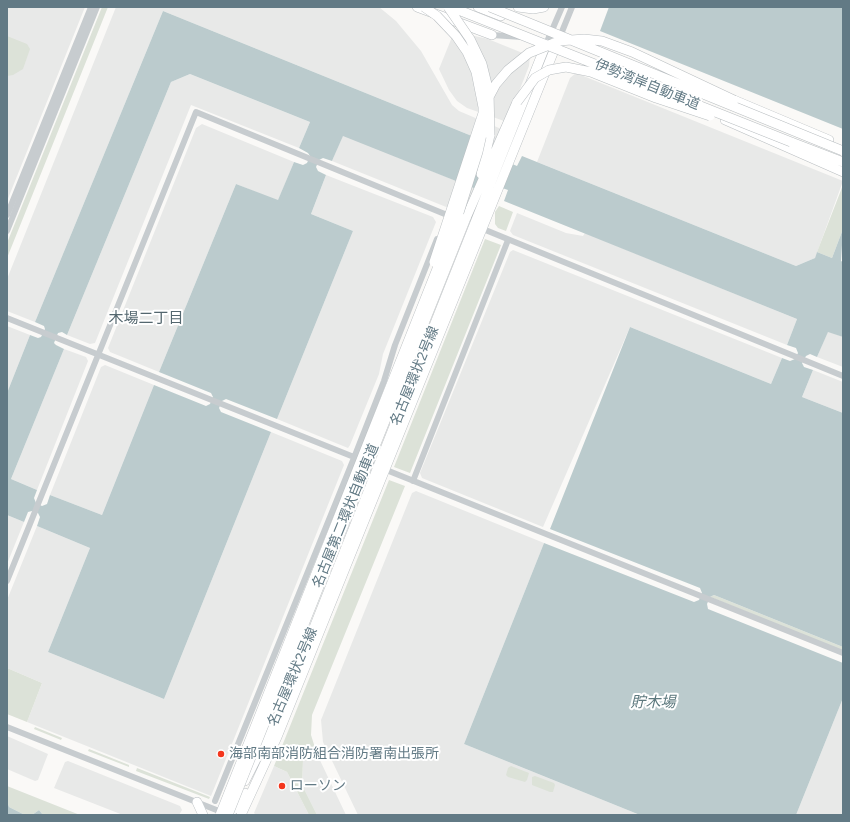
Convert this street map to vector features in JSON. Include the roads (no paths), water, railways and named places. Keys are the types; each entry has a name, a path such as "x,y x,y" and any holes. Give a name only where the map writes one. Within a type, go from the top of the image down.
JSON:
{"highway":[{"path":"417,7 492,35"},
{"path":"418,317 464,199 478,152 483,120 482,95 472,62 450,30 424,7"},
{"path":"448,7 477,51 486,78 490,108 490,135 486,154 466,218"},
{"name":"伊勢湾岸自動車道","path":"451,7 843,162"},
{"path":"478,7 550,35"},
{"name":"伊勢湾岸自動車道","path":"490,7 843,151"},
{"path":"518,7 533,9 544,7"},
{"path":"418,317 487,101 502,77 514,63 529,53 544,46 576,39 593,40 612,44 734,100 843,147"},
{"name":"名古屋環状2号線","path":"241,815 269,754 490,201 546,44"},
{"name":"名古屋環状2号線","path":"510,147 555,48"},
{"path":"466,218 522,92 535,78 549,70 557,68 574,68 591,72 679,106 791,142"},
{"path":"721,118 843,172"},
{"name":"名古屋第二環状自動車道","path":"228,815 466,218"},
{"name":"名古屋第二環状自動車道","path":"220,815 418,317"},
{"name":"名古屋環状2号線","path":"228,815 279,714 382,469"},
{"path":"228,815 239,803 258,769 269,754"},
{"path":"197,802 202,815"}],"street":[{"path":"7,215 91,7"},
{"path":"7,230 97,7"},
{"path":"546,44 562,7"},
{"path":"492,35 524,37 555,48 572,7"},
{"path":"7,581 196,112 295,155 447,215 843,376"},
{"path":"215,801 354,458 384,381 395,345 447,215"},
{"path":"413,481 508,240"},
{"path":"7,318 843,653"},
{"path":"7,727 228,815"}],"water":[{"path":"609,7 843,7 843,129 600,31"},
{"name":"貯木場","path":"163,11 499,147 495,157 517,166 522,156 796,266 815,258 817,252 832,258 843,229 841,261 843,262 843,337 828,332 817,357 810,354 806,356 802,363 804,367 813,370 802,397 843,413 843,647 714,595 710,597 707,604 708,609 843,663 843,698 796,815 640,815 464,744 544,543 694,602 699,600 702,593 700,588 550,529 630,327 771,384 782,358 790,361 795,359 798,353 796,348 787,345 797,319 504,201 508,190 485,182 481,191 343,136 332,161 323,158 319,160 316,167 318,171 326,175 311,214 353,231 277,419 226,399 222,401 219,408 221,412 271,432 164,699 48,652 90,548 37,526 40,517 38,513 32,511 28,512 24,522 7,515 7,393 30,335 38,338 41,337 45,329 44,326 35,322","holes":["190,74 310,122 299,148 308,153 310,156 307,163 303,165 294,162 278,200 236,184 159,372 211,393 213,397 210,404 206,406 154,385 102,515 50,495 47,504 42,506 36,503 34,498 37,490 11,479 64,349 54,343 58,333 62,332 67,335 171,82"]},
{"path":"7,801 9,807 23,814 32,815 7,815"},
{"path":"39,810 43,815 32,815"}],"place":[{"name":"海部南部消防組合消防署南出張所","path":"221,754"},
{"name":"ローソン","path":"282,786"}],"district":[{"name":"木場二丁目","path":"146,319"}]}
